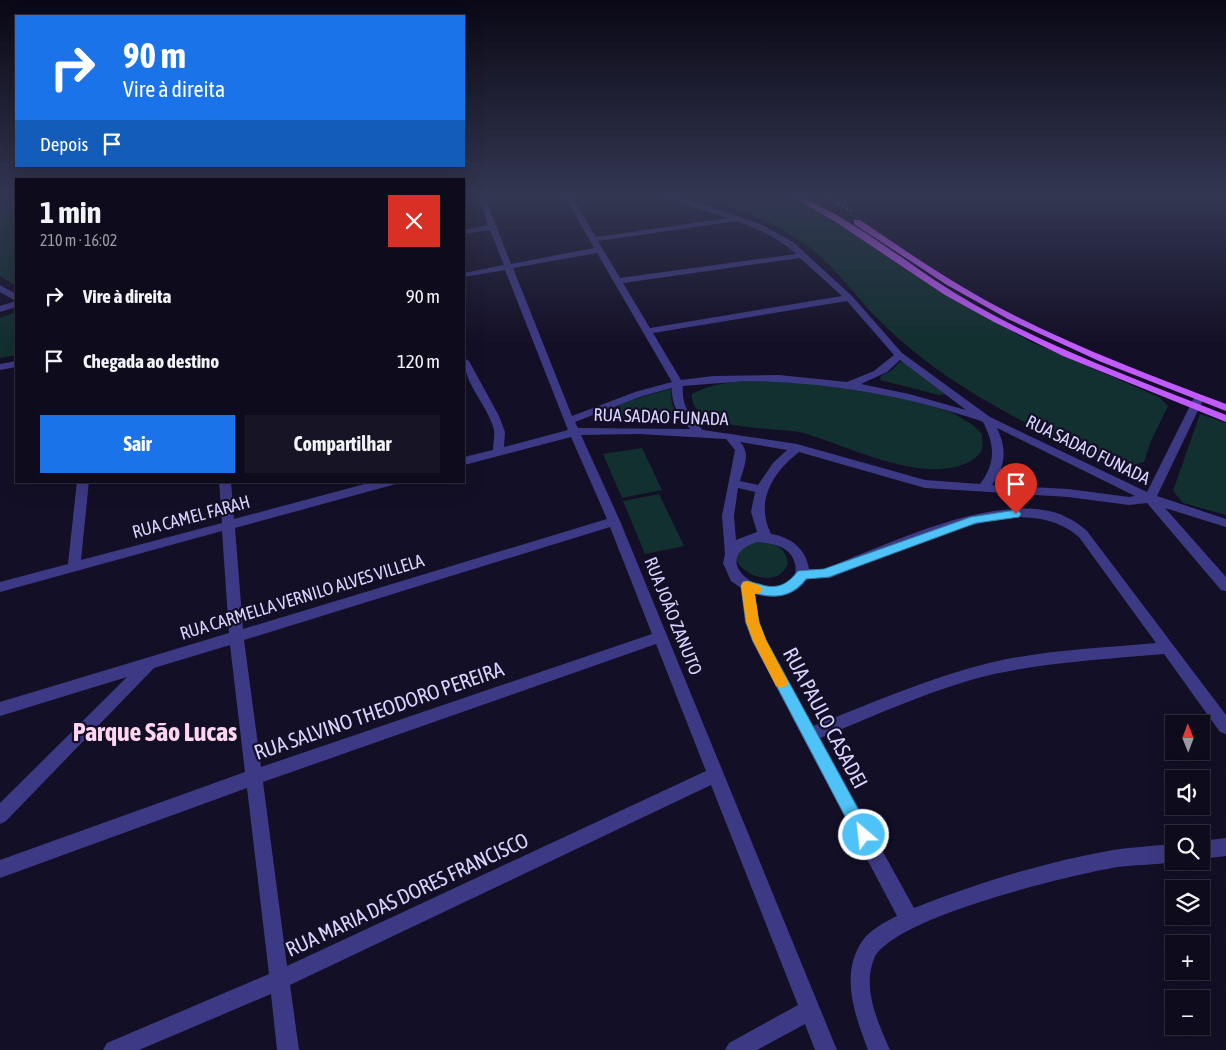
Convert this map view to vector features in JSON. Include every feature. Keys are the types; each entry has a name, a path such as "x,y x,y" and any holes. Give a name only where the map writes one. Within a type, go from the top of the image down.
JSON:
{"main road":[{"path":"878,246 948,293 1066,354 1196,402 1226,408"},
{"path":"893,246 960,289 1001,312 1196,402 1226,419"}],"street":[{"name":"RUA JOÃO ZANUTO","path":"500,246 572,427 614,521 826,1050"},
{"path":"596,246 678,383 677,400 680,408 691,425 700,432"},
{"path":"792,246 804,255 849,298 899,354 987,420 994,432 1000,456 992,478 983,488"},
{"path":"465,274 599,250"},
{"path":"617,281 804,255"},
{"path":"0,288 15,297"},
{"path":"647,331 849,298"},
{"path":"0,309 15,304"},
{"path":"0,315 15,310"},
{"path":"850,384 881,372 894,362 899,354"},
{"path":"465,363 494,416 500,432 498,452"},
{"path":"0,367 15,364"},
{"name":"RUA SADAO FUNADA","path":"572,427 636,396 678,383 760,377 850,384 917,399 987,420 1150,498"},
{"path":"1150,498 1196,402"},
{"path":"465,461 498,452 572,427"},
{"name":"RUA SADAO FUNADA","path":"572,427 700,432 729,436 797,448 896,477 925,484 955,488 1068,493 1129,501 1150,498"},
{"path":"729,436 741,449 728,516 731,553 730,567 734,574 747,586 766,592 785,590 793,586 803,574 804,567 798,553 784,542 766,537 757,537 740,542 731,553"},
{"path":"766,537 757,515 762,490 775,466 797,448"},
{"path":"74,567 83,483"},
{"path":"225,483 236,637 288,1050"},
{"name":"RUA CAMEL FARAH","path":"0,587 379,483"},
{"path":"733,483 762,490"},
{"path":"1150,498 1226,523"},
{"path":"1150,498 1226,586"},
{"path":"803,574 825,574 975,520 1011,514 1044,514 1065,522 1083,534 1226,727"},
{"name":"RUA CARMELLA VERNILO ALVES VILLELA","path":"0,709 614,521"},
{"name":"RUA PAULO CASADEI","path":"747,586 752,622 760,641 908,919"},
{"name":"RUA SALVINO THEODORO PEREIRA","path":"0,869 254,777 660,637"},
{"path":"810,735 936,685 972,674 1047,659 1168,648"},
{"path":"0,815 150,663"},
{"name":"RUA MARIA DAS DORES FRANCISCO","path":"114,1050 279,980 715,776"},
{"path":"1210,849 1226,847"},
{"path":"879,1050 862,1006 859,978 861,965 871,944 878,936 908,919 1010,884 1112,859 1165,854"},
{"path":"736,1050 810,1010"}],"green space":[{"path":"0,246 15,246 15,285 0,276"},
{"path":"808,246 871,246 915,275 1029,341 1159,397 1168,406 1151,441 1144,462 1125,466 1104,461 989,403 942,373 899,339 879,320 844,280"},
{"path":"15,312 15,355 0,358 0,318"},
{"path":"904,361 947,394 939,395 880,380 881,376"},
{"path":"768,380 843,385 920,402 953,413 973,425 982,434 982,449 979,455 969,462 951,468 909,467 804,433 737,426 719,422 705,416 695,407 692,394 710,386 729,382"},
{"path":"672,389 673,407 680,416 678,419 600,419 596,415 633,399"},
{"path":"1200,414 1226,423 1226,515 1183,503 1173,491"},
{"path":"642,448 662,490 622,498 603,454"},
{"path":"659,494 684,546 645,554 623,501"},
{"path":"764,540 783,550 788,563 784,571 771,578 755,576 747,572 736,560 741,546 748,542"}],"slow traffic":[{"path":"756,589 747,586 752,622 781,682"}],"district":[{"name":"Parque São Lucas","path":"155,732"}],"route":[{"path":"864,835 760,641 752,622 747,586 766,592 785,590 799,581 803,574 814,576 825,574 951,527 975,520 1016,514"}]}
